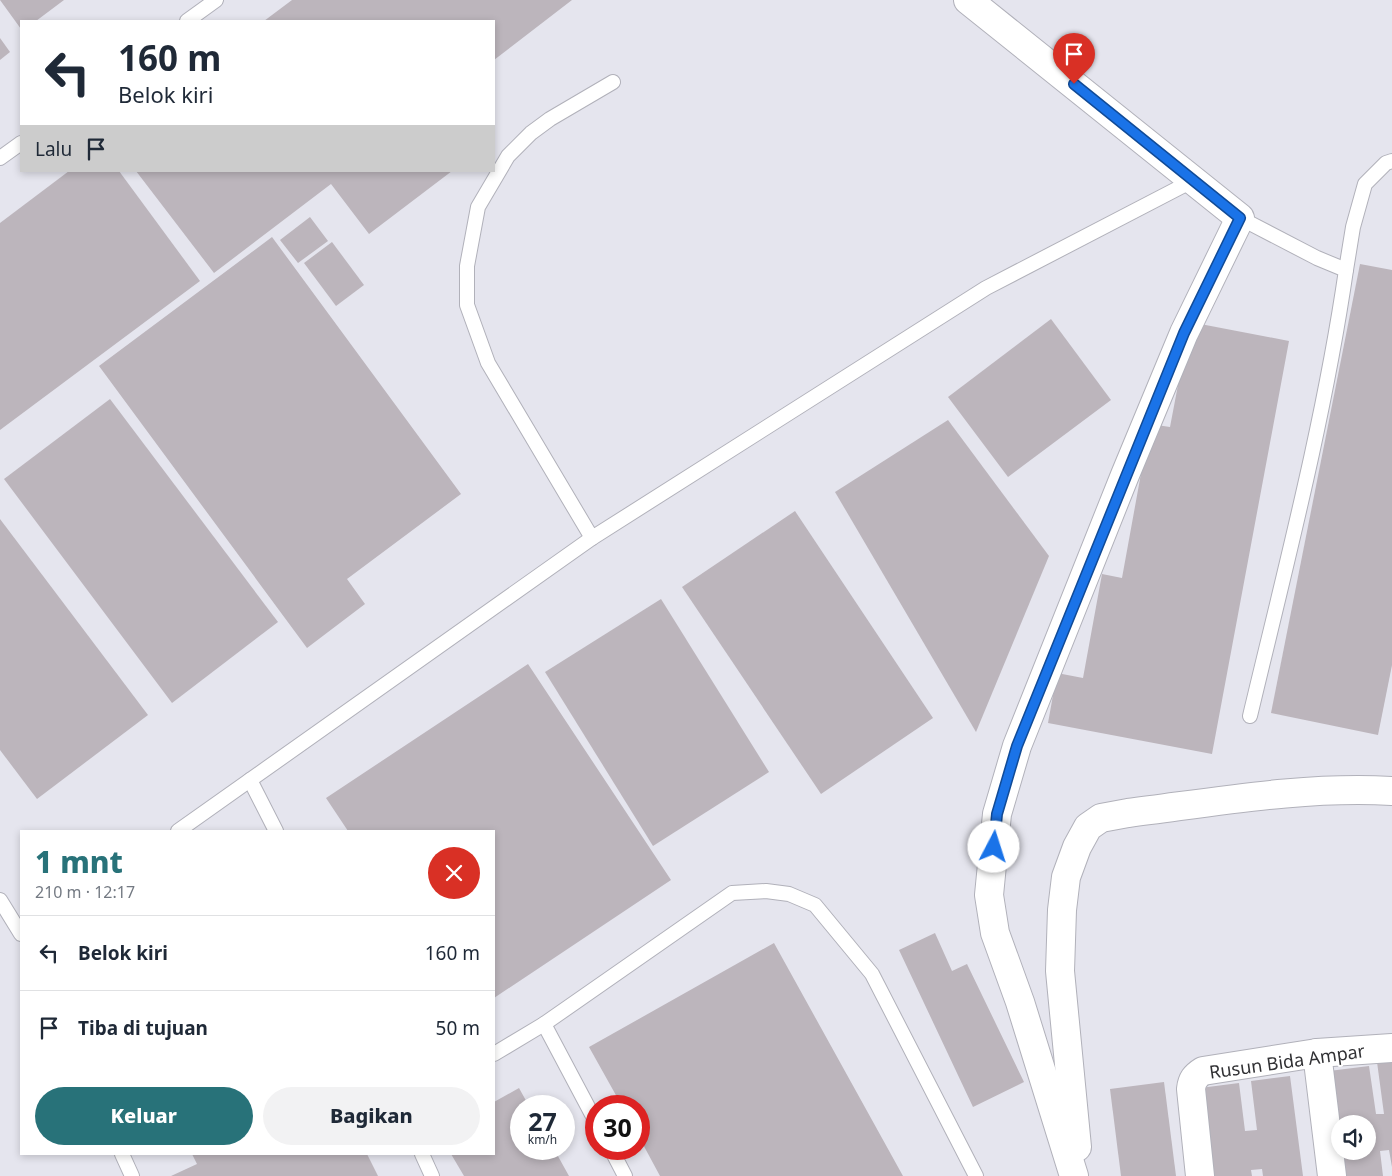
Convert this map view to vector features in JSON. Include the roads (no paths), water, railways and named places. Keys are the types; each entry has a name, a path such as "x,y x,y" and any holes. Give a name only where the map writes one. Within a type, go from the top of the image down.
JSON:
{"street":[{"path":"968,0 1240,218 1184,333 1125,475 1017,746 997,814 989,896 995,933 1020,1002 1074,1176"},
{"path":"1080,1176 1060,971 1062,910 1066,877 1077,848 1088,827 1101,818 1110,816 1282,793 1353,789 1392,791"},
{"name":"Rusun Bida Ampar","path":"1200,1176 1191,1089 1192,1080 1203,1071 1317,1053 1392,1048"},
{"path":"1317,1053 1332,1176"}],"lane":[{"path":"188,20 216,0"},
{"path":"592,538 488,363 467,305 467,266 478,208 508,156 531,133 550,119 613,82"},
{"path":"0,158 20,144"},
{"path":"1250,716 1336,340 1346,270 1365,184 1386,163 1392,161"},
{"path":"179,830 592,538 986,288 1194,180"},
{"path":"1240,218 1317,258 1346,270"},
{"path":"250,780 275,830"},
{"path":"495,1053 544,1024 732,893 766,891 789,894 815,905 872,974 976,1176"},
{"path":"0,900 20,932"},
{"path":"544,1024 585,1101"},
{"path":"122,1155 132,1176"},
{"path":"422,1155 432,1176"},
{"path":"616,1160 625,1176"}]}
